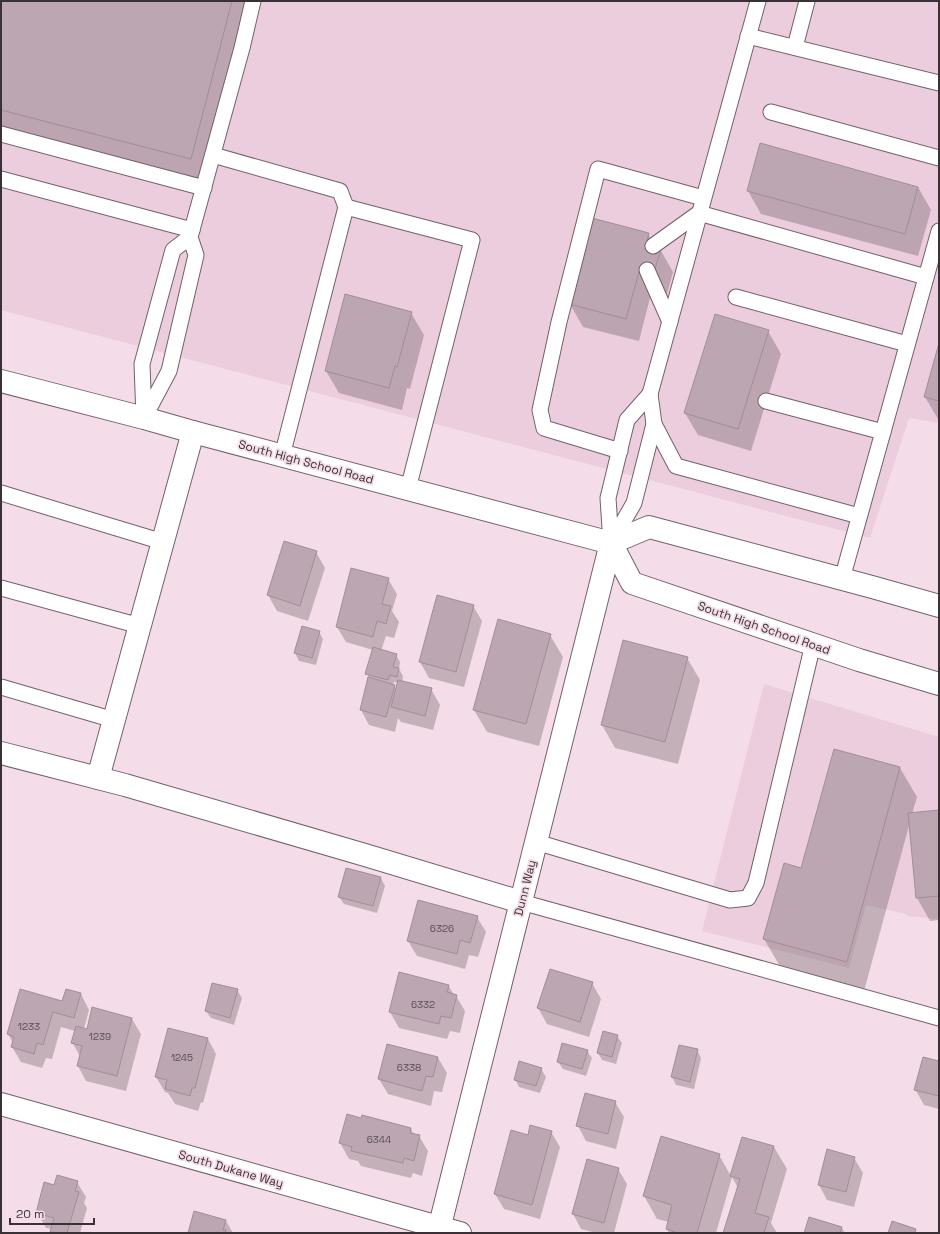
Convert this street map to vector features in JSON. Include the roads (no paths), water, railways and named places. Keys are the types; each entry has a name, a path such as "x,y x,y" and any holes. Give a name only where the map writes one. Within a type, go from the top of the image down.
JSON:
{"street":[{"name":"South High School Road","path":"1,381 612,543 632,583 858,660 939,684"},
{"path":"98,778 193,432"},
{"path":"612,543 649,526 939,606"},
{"name":"Dunn Way","path":"438,1230 612,543"},
{"path":"1,753 98,778 342,848 521,902"},
{"name":"South Dukane Way","path":"1,1104 438,1230 460,1233"}],"lane":[{"path":"144,418 169,370 196,255 191,234 253,1"},
{"path":"758,1 650,394 654,424 676,466 859,516"},
{"path":"795,48 807,1"},
{"path":"748,36 939,83"},
{"path":"771,112 939,158"},
{"path":"1,134 204,188"},
{"path":"213,155 340,191 346,207 282,456"},
{"path":"620,451 544,428 540,410 559,322 598,169 703,198"},
{"path":"1,179 191,234"},
{"path":"346,207 472,240 408,489"},
{"path":"653,246 699,214"},
{"path":"699,214 926,278"},
{"path":"842,579 907,344 926,278 936,251 939,231"},
{"path":"144,418 142,364 173,250 191,234"},
{"path":"647,270 670,322"},
{"path":"736,297 907,344"},
{"path":"612,543 608,498 627,420 650,394"},
{"path":"766,401 883,432"},
{"path":"612,543 634,503 654,424"},
{"path":"1,493 163,542"},
{"path":"1,588 140,626"},
{"path":"536,842 730,900 748,898 756,883 812,644"},
{"path":"1,687 114,720"},
{"path":"521,902 939,1018"}]}
